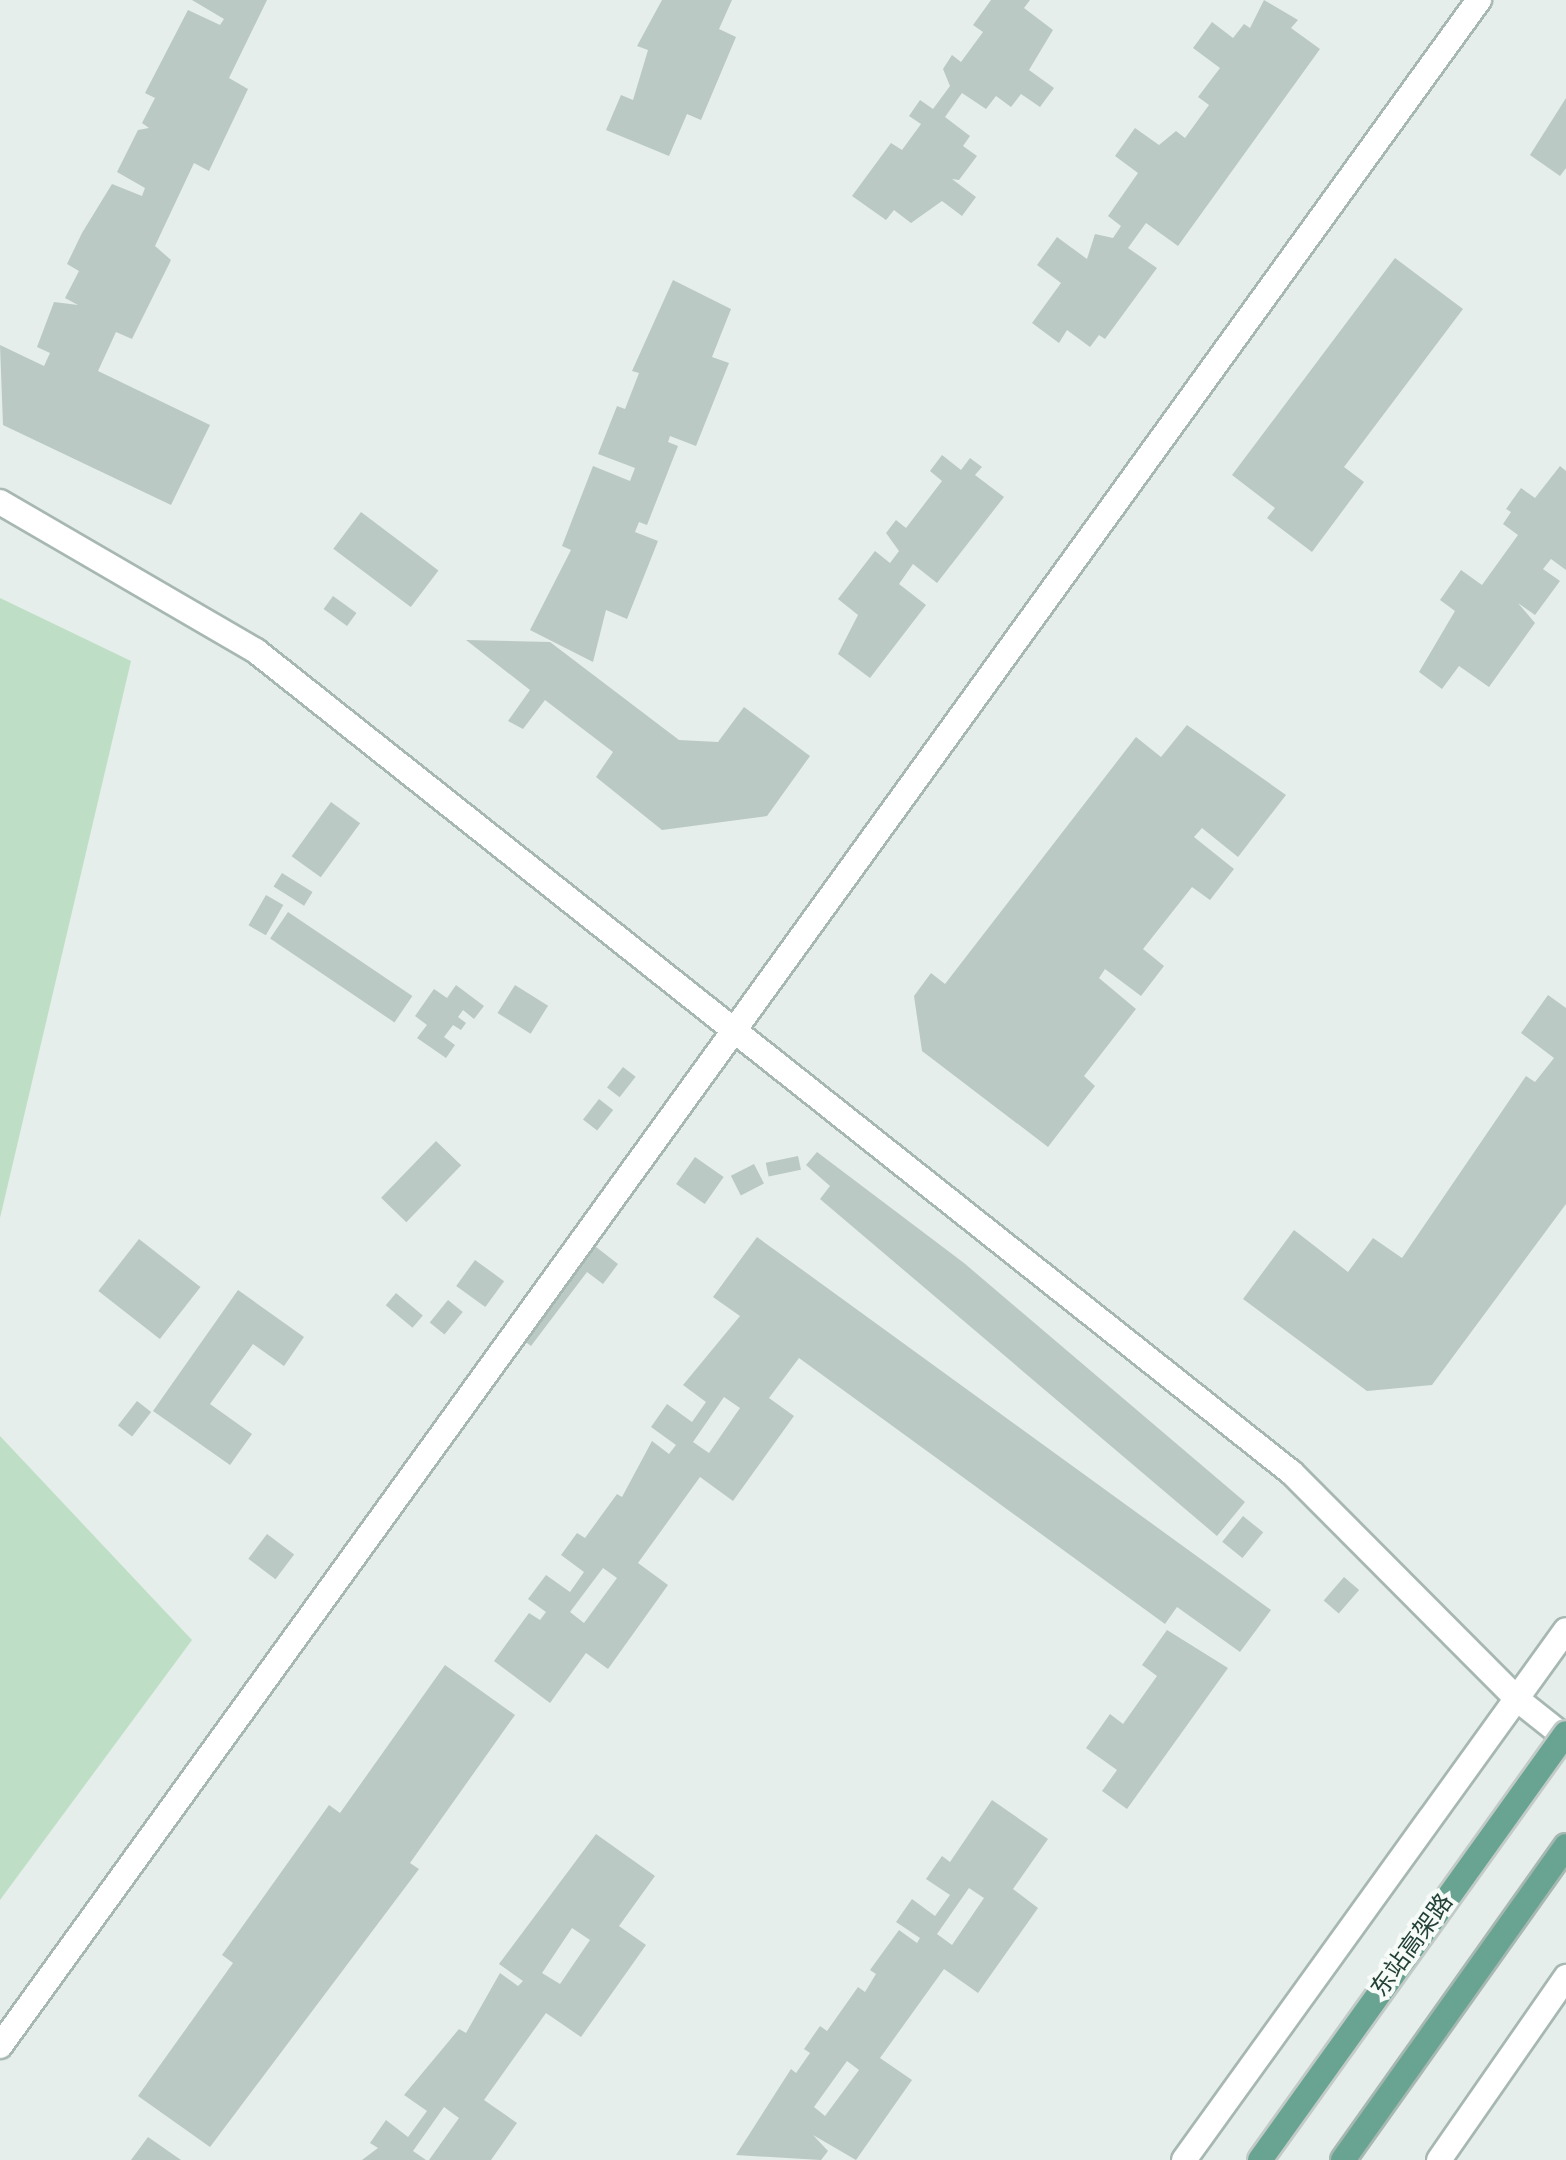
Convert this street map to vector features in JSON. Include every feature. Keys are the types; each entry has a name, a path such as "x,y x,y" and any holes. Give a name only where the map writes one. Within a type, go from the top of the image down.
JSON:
{"main road":[{"name":"东站高架路","path":"1260,2160 1566,1736"},
{"path":"1343,2160 1566,1846"}],"street":[{"path":"0,2046 1479,0"},
{"path":"0,502 256,651 731,1034 1292,1473 1517,1699 1566,1736"},
{"path":"1184,2160 1566,1630"},
{"path":"1439,2160 1566,1977"}],"green space":[{"path":"0,598 131,661 0,1218"},
{"path":"0,1436 192,1640 0,1900"}],"building":[{"path":"192,0 267,0 229,78 248,89 209,171 194,163 155,246 171,260 132,339 116,332 98,371 210,425 171,505 3,425 0,345 44,366 50,353 37,347 54,302 78,305 65,298 79,271 67,264 82,233 112,184 142,196 145,188 117,172 138,130 149,128 142,123 155,98 145,93 188,10 220,25 224,19"},
{"path":"662,0 732,0 719,29 736,37 701,120 687,114 669,156 606,130 621,95 633,100 648,50 637,46"},
{"path":"991,0 1030,0 1024,8 1053,30 1029,70 1054,88 1040,107 1021,94 1011,107 996,96 986,109 962,93 945,117 970,136 963,146 977,156 959,180 952,179 976,197 962,216 942,201 911,223 894,210 886,220 852,196 891,143 902,150 921,124 909,116 920,100 933,109 950,86 943,69 952,55 961,62 983,32 973,25"},
{"path":"1264,0 1298,20 1291,28 1320,49 1178,246 1146,223 1128,248 1157,268 1105,339 1099,335 1090,347 1067,330 1059,343 1032,323 1061,283 1037,265 1057,237 1087,259 1095,234 1113,238 1121,226 1108,216 1138,173 1115,156 1135,128 1159,145 1176,131 1185,138 1209,105 1198,97 1220,68 1193,48 1212,22 1233,38 1244,24 1250,28"},
{"path":"1566,98 1566,168 1560,176 1530,155"},
{"path":"1395,258 1463,309 1344,467 1364,482 1312,552 1267,518 1275,508 1232,475"},
{"path":"673,280 731,309 712,357 729,363 696,446 670,436 668,442 678,446 647,525 639,522 635,532 658,541 627,619 606,610 593,662 530,630 571,550 562,546 593,466 630,481 635,468 598,454 617,406 625,409 639,373 632,371"},
{"path":"942,455 961,470 970,458 982,467 975,475 1004,497 937,583 913,564 899,584 926,605 870,678 838,654 858,615 838,599 875,551 890,563 899,551 886,533 896,520 906,528 942,481 930,471"},
{"path":"1560,466 1566,471 1566,570 1551,559 1543,569 1560,581 1535,615 1518,603 1535,623 1489,687 1459,666 1442,689 1419,672 1455,611 1440,600 1461,570 1482,585 1518,535 1503,524 1511,512 1506,509 1521,488 1535,498"},
{"path":"361,512 438,570 411,607 333,549"},
{"path":"333,596 356,613 347,626 324,609"},
{"path":"466,640 550,642 679,740 718,742 744,707 810,756 767,816 662,830 596,777 613,752 545,700 523,729 508,721 530,690"},
{"path":"1187,725 1286,795 1238,857 1202,828 1194,837 1234,869 1210,900 1192,887 1143,949 1164,966 1141,996 1105,969 1099,978 1136,1009 1084,1076 1095,1086 1048,1147 922,1051 914,996 931,973 945,984 1136,737 1161,757"},
{"path":"331,802 360,823 321,877 292,856"},
{"path":"282,873 313,892 304,906 274,887"},
{"path":"266,895 283,905 266,935 248,925"},
{"path":"288,912 412,996 394,1022 270,939"},
{"path":"456,985 484,1006 474,1019 463,1010 458,1017 466,1023 461,1030 453,1025 444,1037 455,1045 446,1058 417,1038 427,1025 415,1016 434,989 447,998"},
{"path":"515,985 548,1006 531,1034 498,1013"},
{"path":"1548,995 1566,1008 1566,1204 1432,1385 1367,1391 1243,1299 1294,1230 1348,1272 1373,1238 1402,1258 1526,1076 1535,1082 1554,1058 1521,1033"},
{"path":"623,1067 636,1077 620,1097 607,1087"},
{"path":"599,1099 613,1110 597,1131 583,1119"},
{"path":"436,1141 461,1165 406,1222 381,1198"},
{"path":"817,1152 964,1263 1245,1502 1217,1536 820,1199 830,1186 806,1165"},
{"path":"798,1156 801,1170 769,1177 766,1163"},
{"path":"695,1157 724,1177 705,1204 676,1184"},
{"path":"754,1164 764,1184 741,1195 731,1176"},
{"path":"582,1236 618,1264 603,1284 587,1272 531,1346 510,1330"},
{"path":"757,1237 1271,1610 1240,1652 1177,1607 1165,1624 799,1358 769,1398 794,1416 733,1501 700,1477 638,1563 668,1585 608,1669 586,1653 550,1703 494,1661 529,1613 540,1620 546,1612 528,1599 546,1575 570,1592 584,1572 561,1555 577,1533 585,1538 617,1494 622,1497 652,1441 669,1454 676,1445 651,1427 667,1404 692,1422 706,1402 683,1385 740,1316 713,1297","holes":["724,1397 740,1408 709,1453 693,1442","603,1568 617,1578 584,1623 570,1612"]},
{"path":"139,1239 200,1287 160,1339 98,1291"},
{"path":"475,1260 504,1281 485,1307 456,1286"},
{"path":"238,1290 304,1337 284,1366 253,1344 210,1404 252,1434 230,1465 153,1411"},
{"path":"396,1293 423,1315 413,1328 386,1305"},
{"path":"448,1300 463,1312 445,1334 430,1323"},
{"path":"137,1401 151,1412 132,1437 118,1425"},
{"path":"1243,1516 1263,1532 1242,1558 1222,1542"},
{"path":"267,1534 294,1554 275,1579 248,1559"},
{"path":"1344,1577 1359,1590 1339,1614 1324,1600"},
{"path":"1167,1630 1228,1668 1127,1809 1102,1791 1117,1770 1086,1748 1110,1714 1123,1724 1157,1676 1142,1665"},
{"path":"445,1665 515,1715 410,1863 419,1869 210,2147 138,2096 233,1963 222,1955 329,1805 340,1813"},
{"path":"992,1800 1048,1839 1013,1889 1038,1908 978,1993 944,1969 880,2058 912,2080 856,2160 813,2135 828,2151 821,2160 736,2155 791,2069 796,2073 810,2053 804,2049 820,2026 827,2031 858,1987 865,1992 876,1974 870,1970 899,1930 917,1943 920,1938 896,1922 912,1899 935,1916 950,1895 926,1879 942,1856 950,1862","holes":["969,1888 984,1898 952,1945 937,1934","847,2061 859,2070 825,2116 814,2107"]},
{"path":"596,1834 655,1876 619,1926 646,1945 581,2037 546,2013 484,2100 517,2123 491,2160 429,2160 459,2118 444,2107 413,2151 426,2160 362,2160 378,2148 370,2143 386,2120 408,2137 427,2111 404,2095 459,2029 466,2033 500,1973 518,1986 523,1981 499,1964","holes":["572,1928 590,1940 560,1984 542,1973"]},
{"path":"148,2137 181,2160 131,2160"}]}
